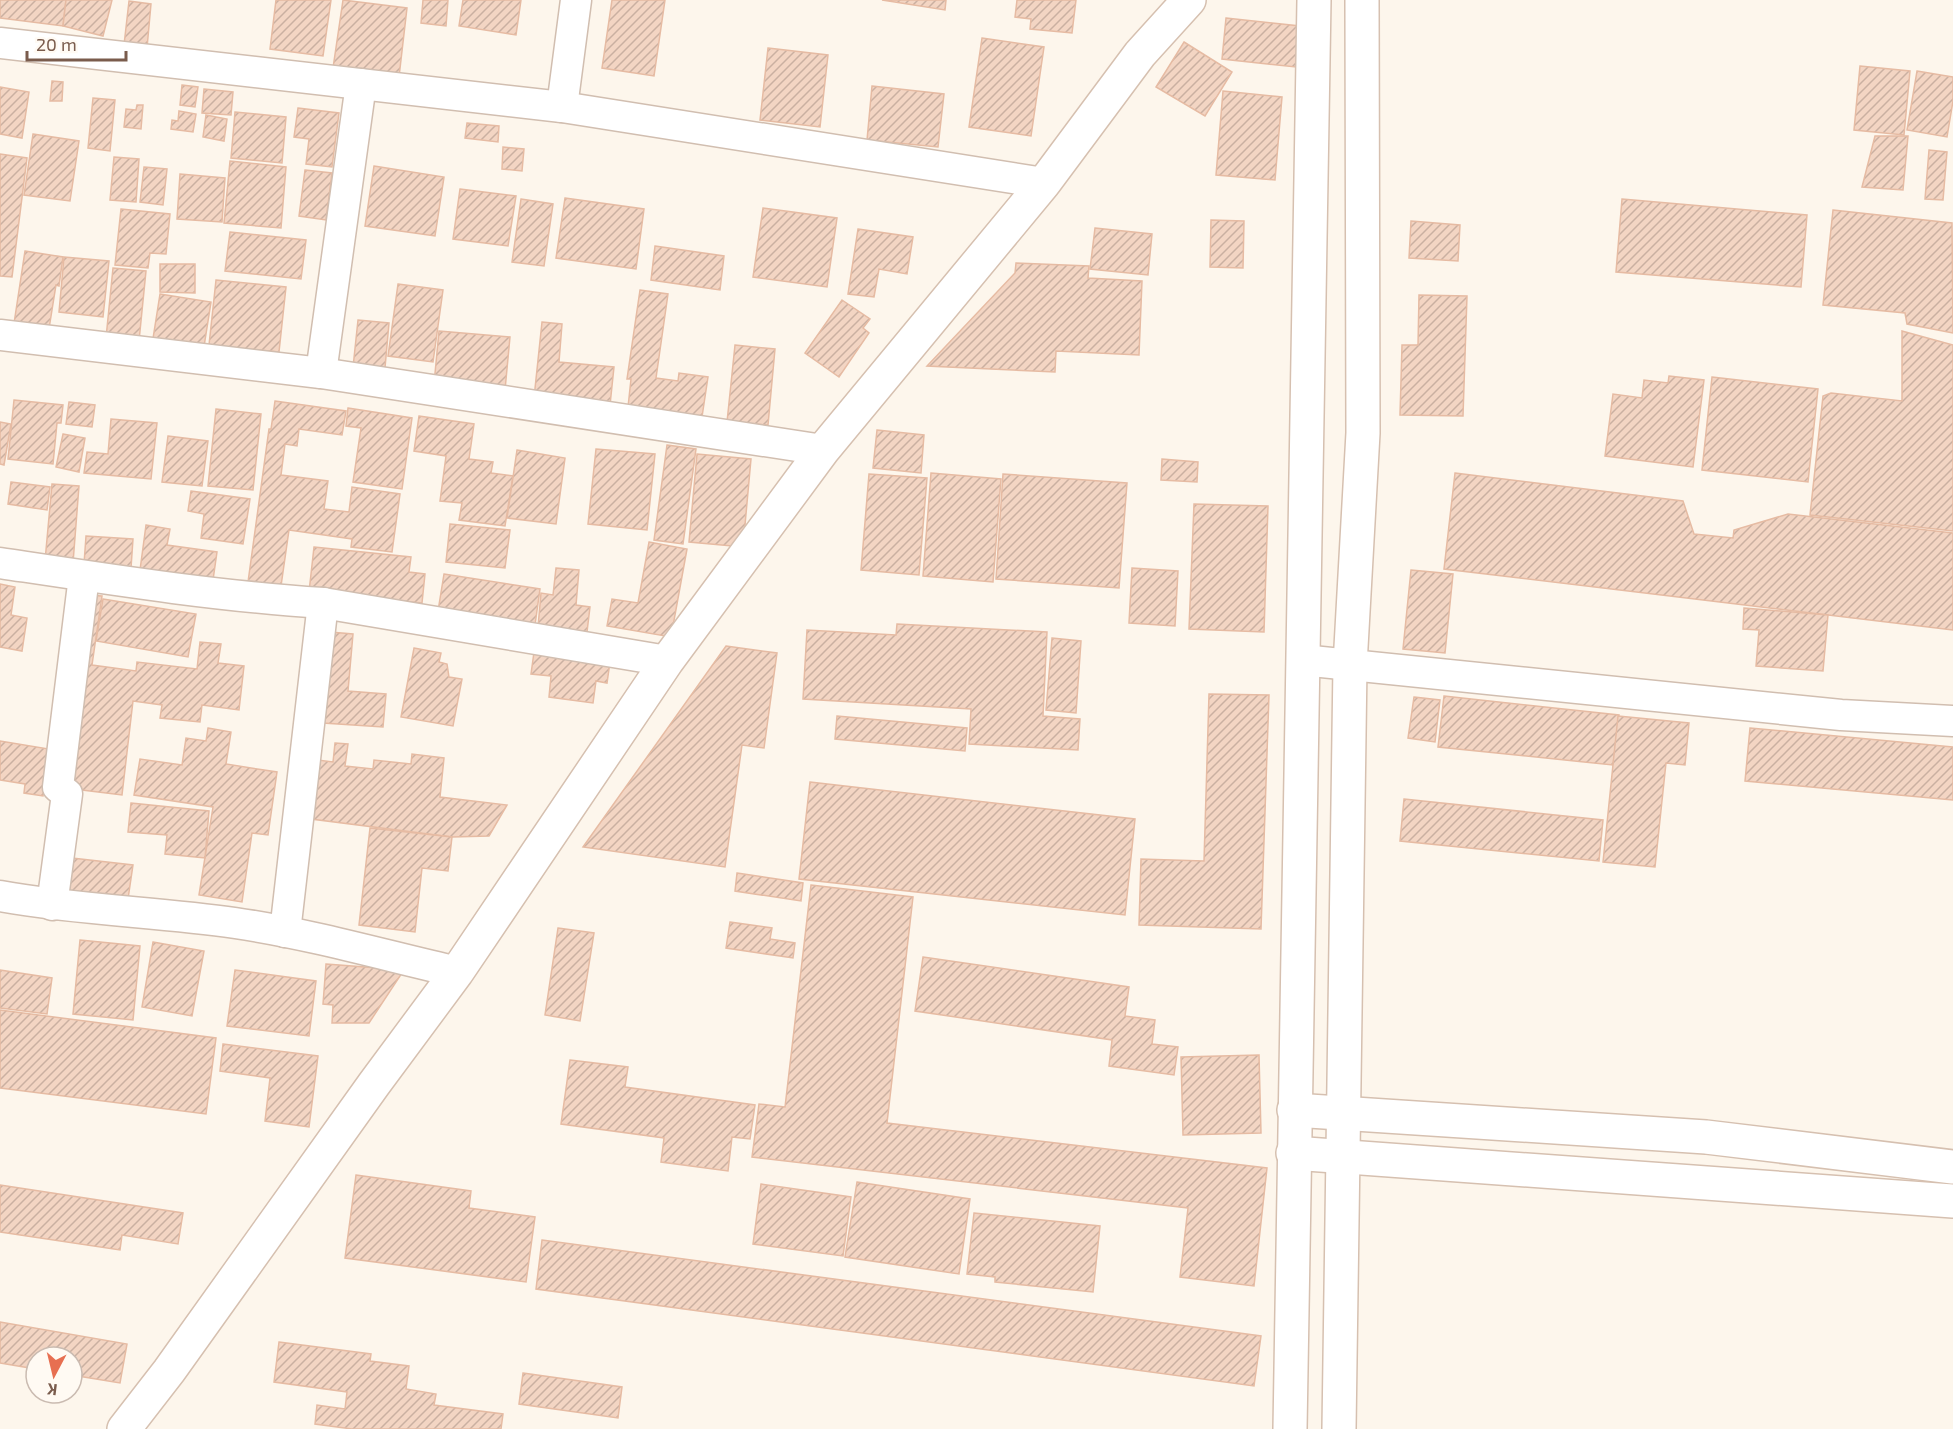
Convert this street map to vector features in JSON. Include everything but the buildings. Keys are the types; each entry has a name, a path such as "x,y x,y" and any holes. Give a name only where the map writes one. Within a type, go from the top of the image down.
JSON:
{"street":[{"path":"562,106 576,0"},
{"path":"124,1429 176,1361 457,972 667,661 823,450 1044,183 1140,54 1190,0"},
{"path":"1290,1429 1314,0"},
{"path":"1339,1429 1350,665 1363,433 1362,0"},
{"path":"0,44 562,106 1044,183"},
{"path":"321,373 361,84"},
{"path":"0,335 321,373 823,450"},
{"path":"0,563 274,600 323,603 667,661"},
{"path":"52,905 67,794 58,787 84,576"},
{"path":"285,932 323,603"},
{"path":"1302,660 1841,715 1953,721"},
{"path":"0,896 52,905 234,923 285,932 457,972"},
{"path":"1294,1110 1706,1137 1953,1167"},
{"path":"1293,1153 1953,1201"}]}
